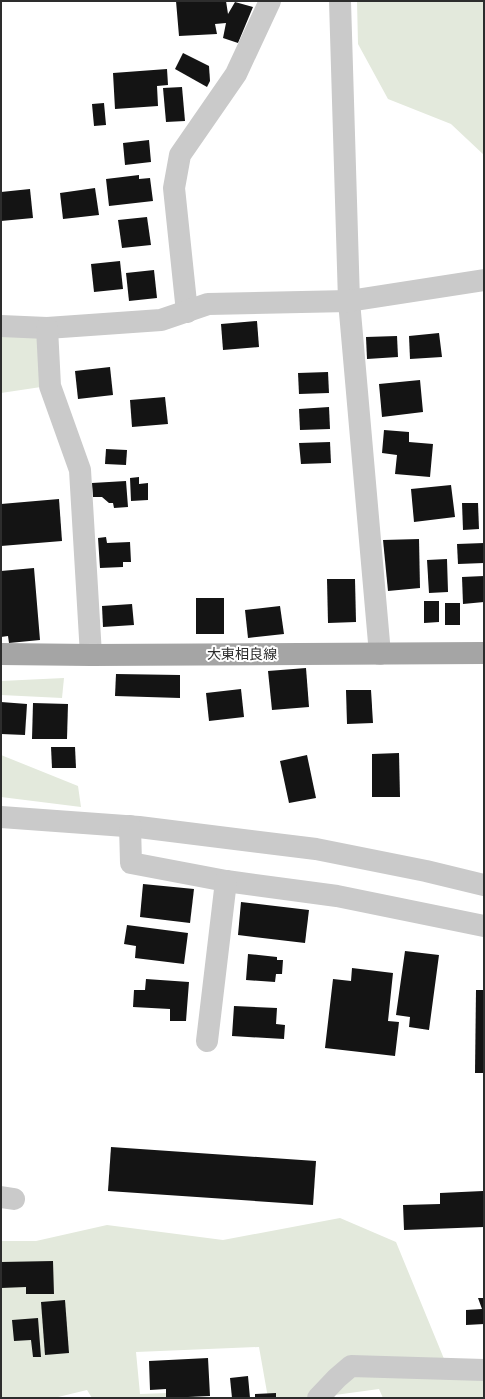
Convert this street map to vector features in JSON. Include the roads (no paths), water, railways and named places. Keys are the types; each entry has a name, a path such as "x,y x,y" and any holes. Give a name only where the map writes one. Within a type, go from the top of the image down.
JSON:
{"main road":[{"name":"大東相良線","path":"1,654 484,653"}],"street":[{"path":"187,312 174,188 180,155 236,74 270,1"},
{"path":"340,1 349,301 380,654"},
{"path":"1,326 47,328 161,320 208,304 349,301 484,280"},
{"path":"47,328 50,386 80,470 91,655"},
{"path":"1,817 130,826 316,849 426,871 484,885"},
{"path":"130,826 131,863 226,881 337,896 484,926"},
{"path":"207,1041 226,881"},
{"path":"318,1398 351,1366 484,1370"}]}
